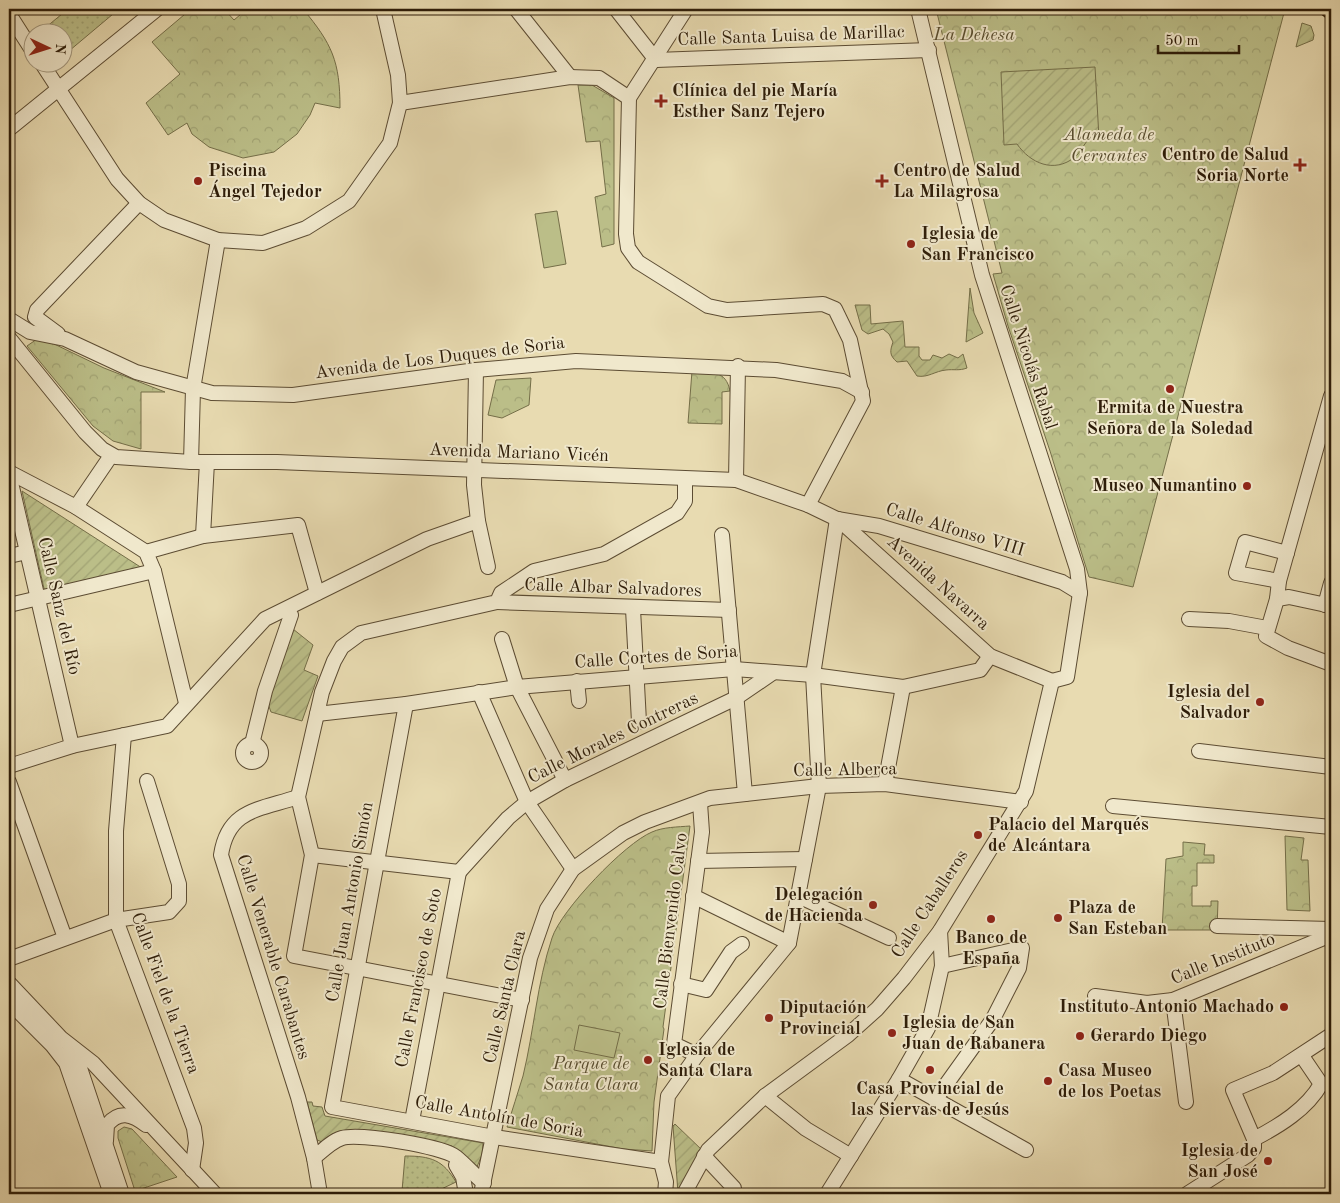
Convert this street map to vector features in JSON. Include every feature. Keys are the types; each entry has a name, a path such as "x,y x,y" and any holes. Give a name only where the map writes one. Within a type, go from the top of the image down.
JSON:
{"street":[{"path":"9,129 157,9"},
{"path":"48,72 117,179 139,203 164,220 218,240 263,243 306,228 348,201 390,143 400,103 398,75 383,9"},
{"path":"516,9 570,77"},
{"path":"616,9 656,60"},
{"path":"686,9 656,60 630,98 626,234 628,248 638,262 708,306 727,310 823,304 835,309 850,340 862,392 862,405 808,505"},
{"name":"Calle Nicolás Rabal","path":"918,9 982,275 1076,569 1080,592 1068,677 1052,681"},
{"path":"9,14 22,34"},
{"name":"Calle Santa Luisa de Marillac","path":"656,60 929,50"},
{"path":"400,103 570,77 599,78 630,98"},
{"path":"59,338 57,333 35,317 40,306 139,203"},
{"path":"191,462 193,389 218,240"},
{"path":"14,321 34,334 59,338"},
{"path":"14,321 24,337 10,350 33,375"},
{"name":"Avenida de Los Duques de Soria","path":"59,338 136,372 212,393 294,395 476,370 576,361 738,366 828,378 849,384 862,392"},
{"path":"736,480 738,366"},
{"path":"476,370 474,485 478,521 488,567"},
{"name":"Avenida Mariano Vicén","path":"33,375 82,437 108,460 121,465 146,466 169,466 191,462"},
{"name":"Avenida Mariano Vicén","path":"33,375 85,432 109,454 135,459 191,462 277,462 736,480 808,505 837,518"},
{"path":"1266,632 1329,411 1331,396"},
{"path":"76,507 108,460"},
{"path":"203,536 207,462"},
{"path":"9,473 76,507 146,552 154,571 186,703"},
{"name":"Calle Sanz del Río","path":"9,473 72,746"},
{"path":"522,1000 294,956 312,855 298,798 326,676 342,647 361,633 497,602 501,593 534,571 604,554 677,513 685,500 685,479"},
{"path":"665,1194 666,1182 661,1162 668,1096 697,1056 790,943 818,786 813,675 837,518"},
{"name":"Calle Alfonso VIII","path":"837,518 879,526 1062,582 1080,592"},
{"name":"Avenida Navarra","path":"837,518 990,656"},
{"path":"9,766 72,746 167,726 186,703 265,619 382,571 404,550 478,521"},
{"path":"146,552 203,536 298,525 323,595"},
{"path":"722,535 745,794"},
{"path":"1279,581 1236,572 1245,542 1287,553"},
{"path":"9,556 27,552"},
{"path":"1062,582 1076,569"},
{"path":"9,605 154,571"},
{"path":"1277,598 1289,598 1328,606 1331,583"},
{"path":"224,663 237,657 271,624 291,615 323,595"},
{"name":"Calle Albar Salvadores","path":"497,602 633,609 729,610"},
{"path":"633,609 639,722"},
{"path":"252,744 265,691 291,615"},
{"path":"1189,619 1229,621 1266,632 1288,648 1331,664"},
{"path":"502,639 516,687 565,780"},
{"path":"990,656 1052,681 1024,796"},
{"name":"Calle Cortes de Soria","path":"316,714 406,704 516,687 734,669 813,675 903,687 980,670 990,656"},
{"name":"Calle Morales Contreras","path":"459,872 508,818 527,802 565,780 736,698 774,672"},
{"path":"577,681 579,701"},
{"path":"885,784 903,687"},
{"path":"479,692 527,802 573,869"},
{"name":"Calle Juan Antonio Simón","path":"332,1107 406,704"},
{"name":"Calle Fiel de la Tierra","path":"124,735 116,831 116,920 194,1128 196,1144 192,1170"},
{"path":"1199,751 1331,767"},
{"path":"9,960 116,920 169,912 179,901 180,884 147,781"},
{"path":"9,782 65,938"},
{"name":"Calle Alberca","path":"700,803 710,798 818,786 885,784 1024,796"},
{"name":"Calle Caballeros","path":"684,1194 704,1156 765,1096 848,1035 877,1009 904,978 940,931 991,845 1024,796"},
{"name":"Calle Venerable Carabantes","path":"298,798 242,815 229,827 220,854 298,1097 314,1158 320,1194"},
{"name":"Calle Bienvenido Calvo","path":"697,1056 674,1044 702,832 700,803"},
{"name":"Calle Santa Clara","path":"483,1188 534,945 547,909 573,869 623,833 645,822 700,803"},
{"path":"1112,806 1331,827"},
{"path":"312,855 459,872"},
{"path":"698,861 805,859"},
{"name":"Calle Francisco de Soto","path":"412,1121 459,872"},
{"path":"693,896 790,943"},
{"path":"798,896 889,938"},
{"path":"1217,926 1331,929"},
{"path":"827,1194 900,1079 928,1028 942,966 940,931"},
{"name":"Calle Instituto","path":"1095,996 1146,1003 1173,1000 1331,935"},
{"path":"681,984 706,990 731,952 742,944"},
{"path":"935,1100 993,1019 1019,968 1022,948 942,966"},
{"path":"9,983 75,1055 122,1194"},
{"path":"1173,1000 1186,1102"},
{"path":"9,1002 52,1045 66,1063 111,1194"},
{"path":"1187,1194 1248,1156 1254,1148 1254,1139 1232,1090 1273,1072 1302,1056 1331,1035"},
{"path":"61,1038 93,1063 215,1194"},
{"path":"1254,1139 1296,1111 1314,1096 1321,1084 1302,1056"},
{"path":"900,1079 1026,1150"},
{"path":"765,1096 806,1129 851,1156"},
{"name":"Calle Antolín de Soria","path":"332,1107 494,1137 661,1162"},
{"path":"107,1148 105,1131 108,1125 126,1114 137,1118 158,1134"},
{"path":"314,1158 327,1146 341,1138 354,1136 444,1151 456,1157 483,1188"},
{"path":"444,1151 463,1177 466,1194"},
{"path":"704,1156 734,1188 734,1194"}],"green space":[{"path":"68,9 119,9 72,48 72,22 52,22"},
{"path":"191,9 224,9 234,20 247,9 303,9 321,33 332,54 338,78 340,108 315,103 310,115 297,134 274,152 243,158 209,147 192,134 187,123 168,135 146,103 180,74 152,42"},
{"name":"Alameda de Cervantes","path":"936,9 1285,9 1133,587 1089,577 993,274 1002,273"},
{"path":"1302,23 1311,26 1314,35 1313,40 1296,47"},
{"path":"1095,67 1099,138 1087,141 1075,157 1059,165 1043,164 1036,161 1022,151 1017,144 1004,145 1001,72"},
{"path":"578,85 592,85 614,98 614,244 602,247 595,197 606,194 600,141 586,142"},
{"path":"557,211 566,264 544,268 535,214"},
{"path":"970,288 974,313 983,333 966,342"},
{"path":"855,305 870,305 871,324 903,321 905,347 919,347 919,356 922,360 930,360 933,355 942,358 949,354 958,358 963,354 967,368 917,376 907,361 897,362 891,355 893,342 889,334 883,329 868,334 862,330"},
{"path":"37,339 48,341 104,368 165,392 141,392 141,449 113,441 93,426 27,346"},
{"path":"692,371 717,374 725,379 728,384 730,391 722,392 722,424 688,423"},
{"path":"531,378 529,405 502,418 488,415 496,380"},
{"path":"22,491 142,568 45,593"},
{"path":"293,629 313,645 304,670 318,676 302,721 271,712 267,701"},
{"name":"Parque de Santa Clara","path":"690,826 654,1102 652,1151 623,1149 507,1127 523,1076 547,955 558,926 580,895 626,849 652,832 661,829"},
{"path":"1285,836 1304,838 1301,860 1308,860 1310,911 1287,910"},
{"path":"1183,842 1205,844 1204,855 1214,855 1214,863 1197,863 1197,886 1192,886 1192,906 1211,906 1211,901 1218,901 1217,930 1162,930 1166,859 1183,856"},
{"path":"579,1025 620,1033 614,1058 574,1050"},
{"path":"307,1102 312,1102 313,1106 322,1107 325,1116 483,1143 482,1155 476,1169 452,1146 425,1140 350,1130 332,1134 322,1142 317,1140"},
{"path":"675,1124 703,1151 678,1193 673,1126"},
{"path":"124,1127 132,1129 177,1177 135,1191 118,1138 118,1131"},
{"path":"405,1156 429,1158 441,1164 456,1182 431,1194 352,1194 355,1189 402,1191"}],"place":[{"name":"Clínica del pie María Esther Sanz Tejero","path":"661,101"},
{"name":"Centro de Salud Soria Norte","path":"1300,165"},
{"name":"Piscina Ángel Tejedor","path":"198,181"},
{"name":"Centro de Salud La Milagrosa","path":"882,181"},
{"name":"Iglesia de San Francisco","path":"911,244"},
{"name":"Ermita de Nuestra Señora de la Soledad","path":"1170,389"},
{"name":"Museo Numantino","path":"1247,486"},
{"name":"Iglesia del Salvador","path":"1260,702"},
{"name":"Palacio del Marqués de Alcántara","path":"978,835"},
{"name":"Delegación de Hacienda","path":"873,905"},
{"name":"Plaza de San Esteban","path":"1058,918"},
{"name":"Banco de España","path":"991,919"},
{"name":"Instituto Antonio Machado","path":"1284,1007"},
{"name":"Diputación Provincial","path":"769,1018"},
{"name":"Iglesia de San Juan de Rabanera","path":"892,1033"},
{"name":"Gerardo Diego","path":"1080,1036"},
{"name":"Iglesia de Santa Clara","path":"648,1060"},
{"name":"Casa Provincial de las Siervas de Jesús","path":"930,1070"},
{"name":"Casa Museo de los Poetas","path":"1048,1081"},
{"name":"Iglesia de San José","path":"1268,1161"}],"park label":[{"name":"La Dehesa","path":"974,35"}]}
